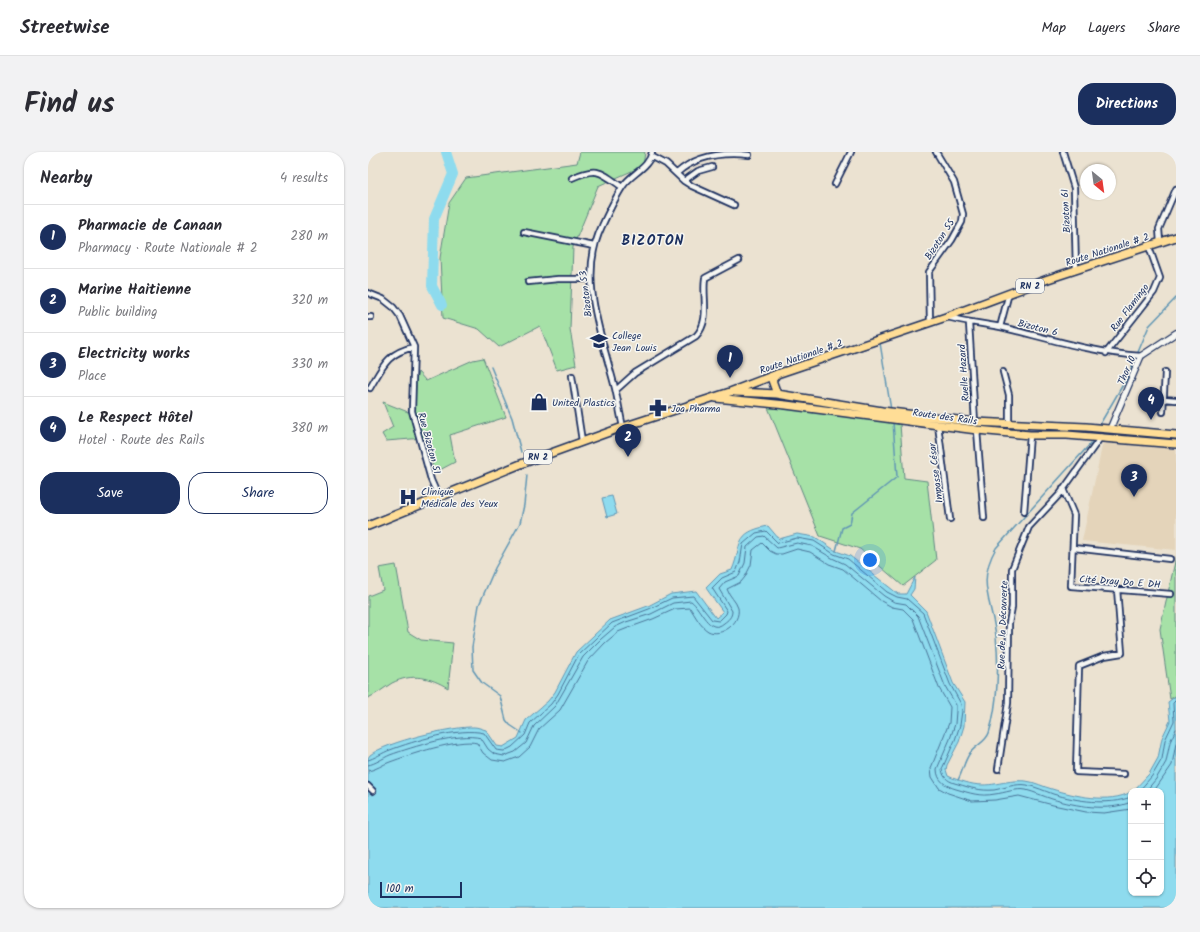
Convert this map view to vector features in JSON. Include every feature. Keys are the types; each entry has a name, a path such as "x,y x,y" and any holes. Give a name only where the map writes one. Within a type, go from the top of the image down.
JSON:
{"main road":[{"name":"Route Nationale # 2","path":"368,526 438,496 582,441 730,392 777,374 946,317 1009,293 1176,237"},
{"path":"777,374 772,380 777,394"},
{"name":"Route des Rails","path":"730,392 777,394 882,414"},
{"name":"Route des Rails","path":"712,398 899,416 1009,424 1086,427 1176,435"},
{"name":"Route des Rails","path":"899,416 938,425 977,430 1030,435 1101,437 1176,444"}],"street":[{"path":"835,184 851,152"},
{"name":"Bizoton 55","path":"930,322 929,272 952,240 962,222 963,214 954,182 936,152"},
{"name":"Bizoton 61","path":"1063,152 1074,188 1076,270"},
{"path":"677,173 702,158 734,153 749,155"},
{"path":"652,154 677,173 684,181 734,205"},
{"name":"Bizoton 53","path":"623,427 616,390 597,322 590,265 594,246 602,226 622,187 647,164 652,154"},
{"path":"684,181 698,171 712,167"},
{"path":"572,178 586,172 594,171 622,187"},
{"path":"1160,242 1159,229 1176,189"},
{"path":"524,232 594,246"},
{"name":"Rue Flamingo","path":"1106,353 1154,292 1160,278 1149,247"},
{"path":"616,390 636,373 701,331 704,324 705,278 739,260"},
{"path":"528,282 558,279 591,280"},
{"name":"Rue Bizoton 51","path":"368,293 383,299 393,307 400,316 414,347 412,411 431,480 438,496"},
{"path":"1000,327 1009,293"},
{"name":"Bizoton 6","path":"946,317 969,323 1000,327 1106,353 1141,356"},
{"name":"Ruelle Hazard","path":"969,323 975,422"},
{"name":"Thor 10","path":"1107,429 1141,356 1176,333"},
{"path":"370,388 387,360 400,350 414,347"},
{"path":"1003,372 1009,395 1009,424"},
{"path":"1163,412 1165,372"},
{"path":"572,376 582,441"},
{"path":"1164,399 1176,400"},
{"name":"Impasse César","path":"938,425 950,519"},
{"path":"977,430 984,518"},
{"path":"1024,512 1030,435"},
{"name":"Rue de la Découverte","path":"998,769 1008,703 1009,623 1012,607 1012,569 1029,527 1063,489 1101,437"},
{"name":"Cité Dray Do E DH","path":"1063,489 1074,515 1074,548 1071,586 1171,594"},
{"path":"1074,548 1170,559"},
{"path":"1117,589 1122,653 1104,656 1079,666 1076,772 1124,774"},
{"path":"368,786 373,791"}],"shaded area":[{"path":"1104,437 1176,448 1176,550 1082,541"}],"green space":[{"path":"580,152 645,152 643,166 598,186 573,247 570,329 576,365 557,370 540,326 499,347 479,329 443,318 440,258 449,203 466,178 577,163"},
{"path":"483,358 506,417 450,435 455,462 434,473 429,447 424,438 386,441 382,434 393,427 383,402 408,412 418,372 426,381 473,360"},
{"path":"767,405 900,424 904,478 927,481 936,560 903,586 860,549 820,536"},
{"path":"1176,557 1176,696 1170,699 1160,629"},
{"path":"396,565 408,632 421,640 453,643 448,688 428,679 414,677 392,683 368,698 368,596 383,590 379,568"}],"water":[{"path":"612,496 617,514 607,517 602,498"},
{"path":"768,526 779,539 797,534 815,537 836,551 850,556 898,594 906,594 915,577 914,589 910,595 926,611 953,683 965,702 964,726 959,742 947,765 946,770 948,776 965,782 982,785 1010,781 1033,782 1061,792 1092,798 1113,798 1128,793 1128,896 1164,896 1164,788 1136,788 1149,774 1158,758 1162,738 1170,721 1168,702 1176,696 1176,908 368,908 368,758 370,755 378,750 404,740 464,727 476,727 486,730 497,746 503,747 518,738 526,720 548,701 555,692 576,652 610,620 648,606 671,594 696,591 716,618 723,612 706,588 720,574 732,570 739,546 744,536 757,529"}],"waterway":[{"path":"442,305 432,286 434,219 453,174 446,152"},
{"path":"1100,424 1128,376 1149,326 1176,298"},
{"path":"880,343 891,410"},
{"path":"491,367 512,418 521,452"},
{"path":"836,551 842,528 850,524 852,513 897,477 893,422"},
{"path":"958,780 966,759 970,753 988,736 996,698 996,636 986,582 990,560 996,548 1092,442"},
{"path":"522,733 510,725 506,720 500,696 482,683 473,670 472,647 479,605 495,568 520,523 524,505 527,475"}],"place":[{"name":"College Jean Louis","path":"599,341"},
{"name":"Pharmacie de Canaan","path":"730,378"},
{"name":"United Plastics","path":"539,402"},
{"name":"Joa Pharma","path":"658,408"},
{"name":"Le Respect Hôtel","path":"1151,420"},
{"name":"Marine Haitienne","path":"628,457"},
{"name":"Clinique Médicale des Yeux","path":"408,497"},
{"name":"Electricity works","path":"1134,497"}],"district":[{"name":"BIZOTON","path":"653,240"}]}
